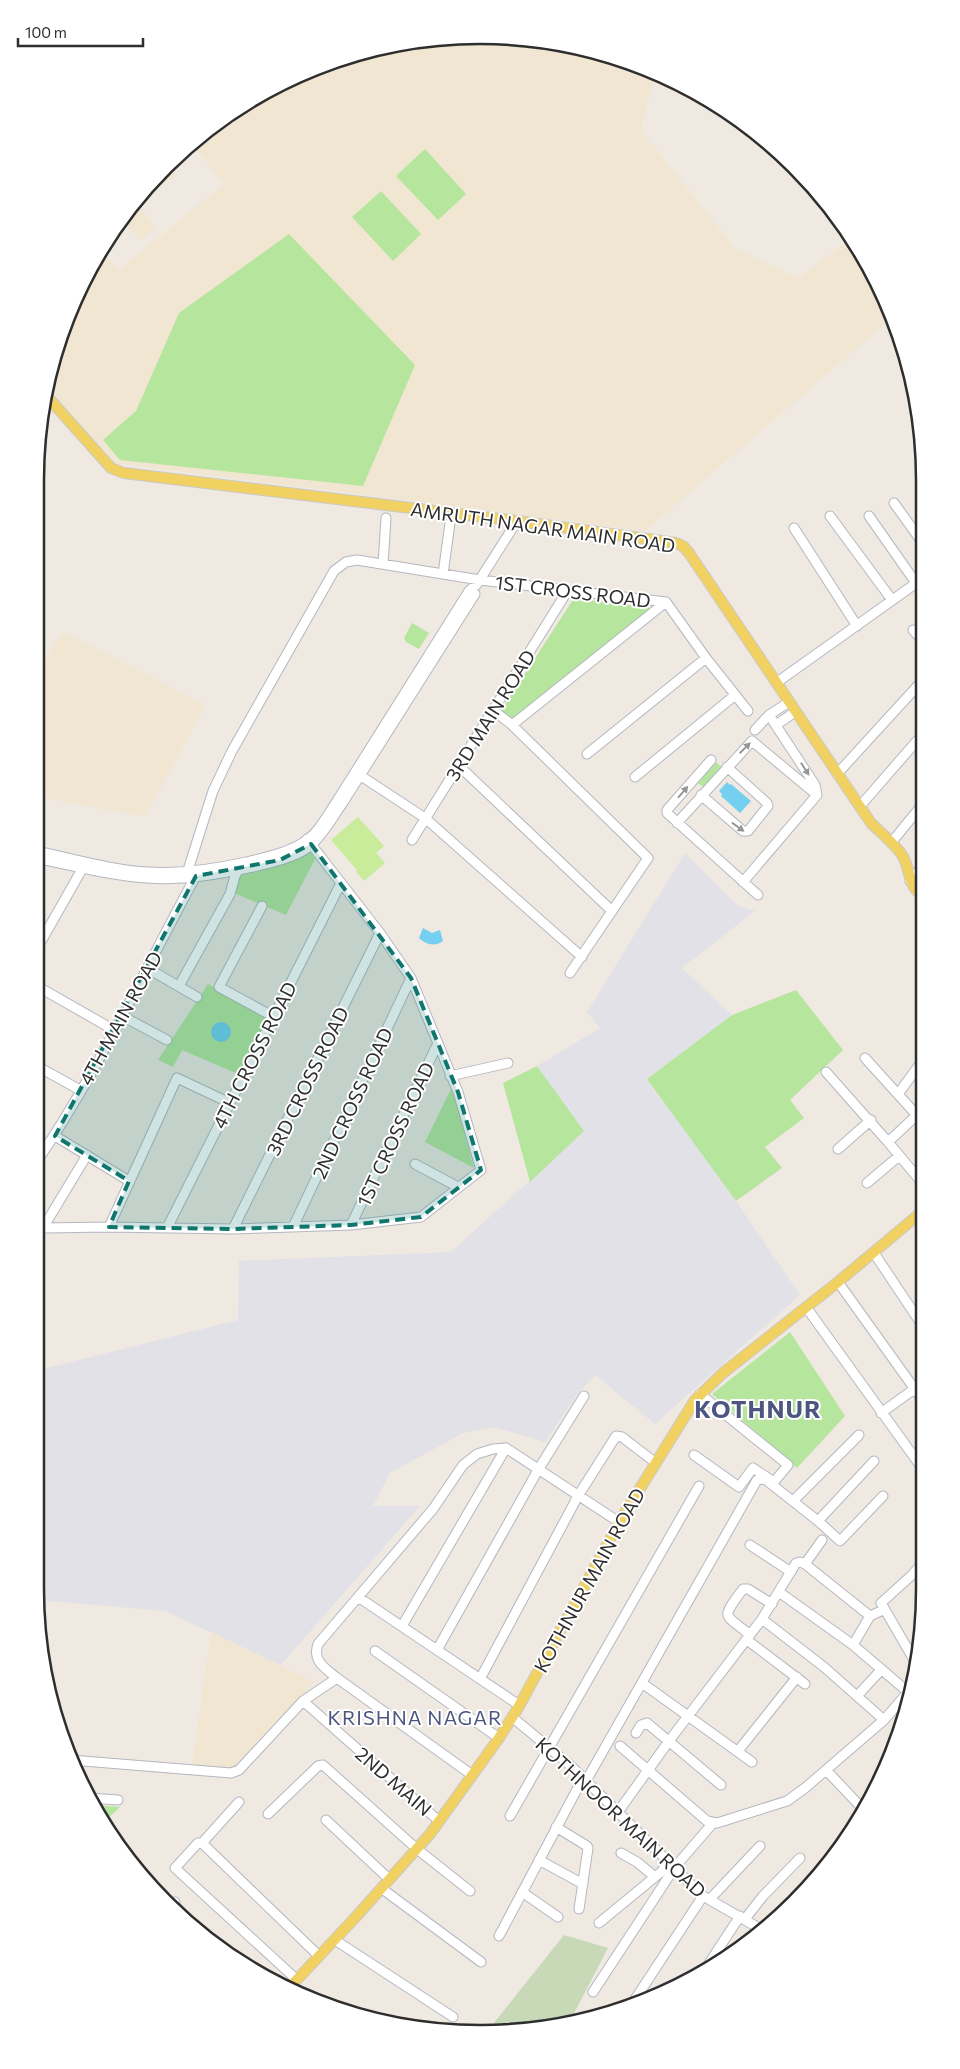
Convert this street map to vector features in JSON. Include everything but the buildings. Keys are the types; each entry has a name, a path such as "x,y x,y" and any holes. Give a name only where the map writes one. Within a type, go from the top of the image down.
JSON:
{"main road":[{"name":"AMRUTH NAGAR MAIN ROAD","path":"51,401 111,468 124,473 517,521 676,543 683,546 837,774 861,805 872,823 904,859 910,881 916,890"},
{"name":"KOTHNUR MAIN ROAD","path":"293,1983 417,1849 499,1738 520,1705 619,1522 688,1410 700,1394 723,1373 874,1253 916,1217"}],"street":[{"path":"894,504 916,534"},
{"path":"830,516 892,600"},
{"path":"868,516 916,577"},
{"path":"383,564 386,518"},
{"path":"194,872 238,870 280,860 323,832 358,774 475,594 479,582 517,521"},
{"path":"443,574 450,523"},
{"path":"794,528 857,626"},
{"name":"1ST CROSS ROAD","path":"346,562 357,560 479,582 568,590 666,602 734,696 748,711"},
{"name":"4TH MAIN ROAD","path":"44,1151 55,1136 122,1016 194,872 213,791 232,751 334,571 346,562"},
{"path":"776,684 916,583"},
{"name":"3RD MAIN ROAD","path":"412,840 568,590"},
{"path":"512,725 666,602"},
{"path":"913,630 916,633"},
{"path":"588,754 706,658"},
{"path":"837,774 916,688"},
{"path":"635,777 734,696"},
{"path":"755,730 770,715 789,702"},
{"path":"493,710 512,725 648,858 570,973"},
{"path":"776,725 795,712"},
{"path":"770,715 815,786 817,795"},
{"path":"677,822 752,741 817,795"},
{"path":"861,805 916,742"},
{"path":"711,760 667,810 667,813 758,895"},
{"path":"458,765 612,911"},
{"path":"702,795 743,832 748,831 768,806 727,767"},
{"path":"358,774 426,818 582,957"},
{"path":"743,882 817,795"},
{"path":"891,843 916,812"},
{"path":"44,853 147,878 172,878 278,854 309,842"},
{"path":"44,1228 233,1229 351,1225 421,1217 481,1170 458,1092 411,978 380,933 309,842"},
{"path":"44,859 85,864"},
{"path":"179,986 230,894 238,870 244,862"},
{"path":"44,926 85,864"},
{"path":"910,881 916,874"},
{"name":"4TH CROSS ROAD","path":"167,1228 341,883"},
{"path":"262,906 219,987 274,1017"},
{"name":"3RD CROSS ROAD","path":"233,1229 380,933"},
{"path":"147,968 197,997"},
{"name":"2ND CROSS ROAD","path":"293,1227 411,978"},
{"path":"44,991 114,1030"},
{"path":"122,1016 167,1040"},
{"name":"1ST CROSS ROAD","path":"351,1225 438,1043"},
{"path":"865,1058 916,1114"},
{"path":"450,1076 508,1063"},
{"path":"44,1070 80,1090"},
{"path":"898,1094 916,1070"},
{"path":"826,1072 871,1120 916,1175"},
{"path":"109,1227 177,1078 230,1103"},
{"path":"838,1149 871,1120"},
{"path":"888,1142 916,1121"},
{"path":"55,1136 129,1181"},
{"path":"44,1226 87,1155"},
{"path":"867,1183 900,1156"},
{"path":"415,1164 458,1187"},
{"path":"874,1253 916,1316"},
{"path":"838,1282 915,1388 881,1413"},
{"path":"806,1307 916,1460"},
{"path":"694,1455 739,1487 754,1468 774,1482 788,1465 700,1394"},
{"path":"437,1650 538,1470 584,1396"},
{"path":"793,1501 859,1435"},
{"path":"480,1679 578,1496 616,1436 622,1437 656,1463"},
{"path":"402,1626 506,1448"},
{"path":"472,1775 337,1678 318,1660 315,1652 318,1644 433,1509 463,1465 477,1454 493,1449 506,1448 619,1522"},
{"path":"818,1521 874,1461"},
{"path":"499,1936 556,1827 642,1683 757,1480 766,1480 840,1541 884,1496"},
{"path":"510,1816 699,1486"},
{"path":"805,1564 822,1540"},
{"path":"750,1545 791,1572"},
{"path":"618,1812 669,1741 690,1716 762,1619 796,1564 800,1562 805,1564 870,1616"},
{"path":"911,1655 883,1610 881,1603 916,1570"},
{"path":"772,1604 748,1588 743,1589 727,1616 730,1622 748,1638 805,1684"},
{"path":"779,1592 854,1645 881,1670 905,1686"},
{"path":"358,1597 520,1705"},
{"path":"854,1645 870,1616 883,1610"},
{"path":"762,1619 824,1667 884,1720"},
{"path":"376,1650 499,1738"},
{"path":"857,1696 881,1670"},
{"path":"738,1751 797,1677"},
{"path":"79,1761 231,1773 239,1770 303,1701 337,1678"},
{"path":"642,1683 752,1762"},
{"name":"2ND MAIN","path":"303,1701 439,1821"},
{"path":"599,1923 672,1864 713,1823 787,1801 900,1707"},
{"name":"KOTHNOOR MAIN ROAD","path":"512,1717 584,1779 707,1898 757,1926"},
{"path":"636,1733 641,1724 647,1723 721,1785"},
{"path":"620,1746 706,1821 713,1823"},
{"path":"268,1814 318,1766 323,1764 417,1849 470,1891"},
{"path":"826,1770 859,1805"},
{"path":"98,1799 118,1800"},
{"path":"239,1802 202,1844 198,1844 176,1865 176,1870 293,1983"},
{"path":"326,1820 389,1879"},
{"path":"556,1827 587,1846 589,1853 579,1909"},
{"path":"202,1844 319,1956"},
{"path":"638,1995 707,1898 760,1846"},
{"path":"621,1854 637,1862 655,1877"},
{"path":"714,1957 742,1918 800,1858"},
{"path":"539,1860 583,1884"},
{"path":"593,1992 672,1864"},
{"path":"381,1888 482,1962"},
{"path":"522,1892 558,1916"},
{"path":"334,1940 453,2018"}],"highlighted area":[{"path":"311,844 411,978 458,1092 481,1170 421,1217 351,1225 233,1229 109,1227 129,1181 55,1136 196,876 280,860"}],"shaded area":[{"path":"480,44 509,45 565,52 620,67 654,80 641,130 735,248 798,278 846,242 871,287 887,323 645,531 114,463 52,393 67,340 77,313 106,255 119,270 224,184 196,149 238,117 262,102 313,77 367,59 423,47"},
{"path":"172,172 175,175 150,195"},
{"path":"140,207 156,228 140,241 127,224"},
{"path":"63,632 206,705 145,817 44,798 44,660"},
{"path":"685,853 738,906 755,911 682,968 732,1015 647,1079 736,1201 800,1295 655,1424 595,1375 576,1396 545,1442 494,1427 463,1433 390,1473 373,1506 420,1506 281,1665 165,1611 44,1601 44,1369 238,1320 239,1261 451,1252 584,1131 537,1066 600,1028 587,1012"},
{"path":"211,1632 314,1682 230,1770 192,1766"}],"green space":[{"path":"425,149 466,194 438,220 396,176"},
{"path":"381,191 421,234 393,261 352,217"},
{"path":"289,234 415,365 363,486 120,460 103,440 136,411 179,313"},
{"path":"574,598 651,608 511,720 501,711"},
{"path":"412,623 429,633 419,649 406,642 404,638"},
{"path":"715,761 722,767 704,788 697,782"},
{"path":"358,817 384,846 376,853 385,863 364,881 331,840"},
{"path":"310,851 315,859 286,915 234,893 239,873"},
{"path":"208,984 267,1019 238,1074 182,1050 173,1067 158,1060"},
{"path":"796,990 843,1050 790,1100 804,1118 765,1147 782,1168 736,1201 647,1079 732,1015"},
{"path":"537,1066 584,1131 530,1182 503,1083"},
{"path":"452,1087 474,1168 425,1142"},
{"path":"790,1332 845,1416 797,1468 712,1394"},
{"path":"101,1806 120,1807 109,1818"},
{"path":"564,1935 608,1948 573,2015 537,2022 493,2025"}],"water":[{"path":"727,782 751,801 740,813 721,796 722,794 719,791"},
{"path":"423,928 432,933 440,930 443,941 434,945 425,942 419,938"},
{"path":"221,1022 228,1025 231,1032 228,1039 221,1042 214,1039 211,1032 214,1025"}],"district":[{"name":"KOTHNUR","path":"758,1408"},
{"name":"KRISHNA NAGAR","path":"415,1717"}]}
